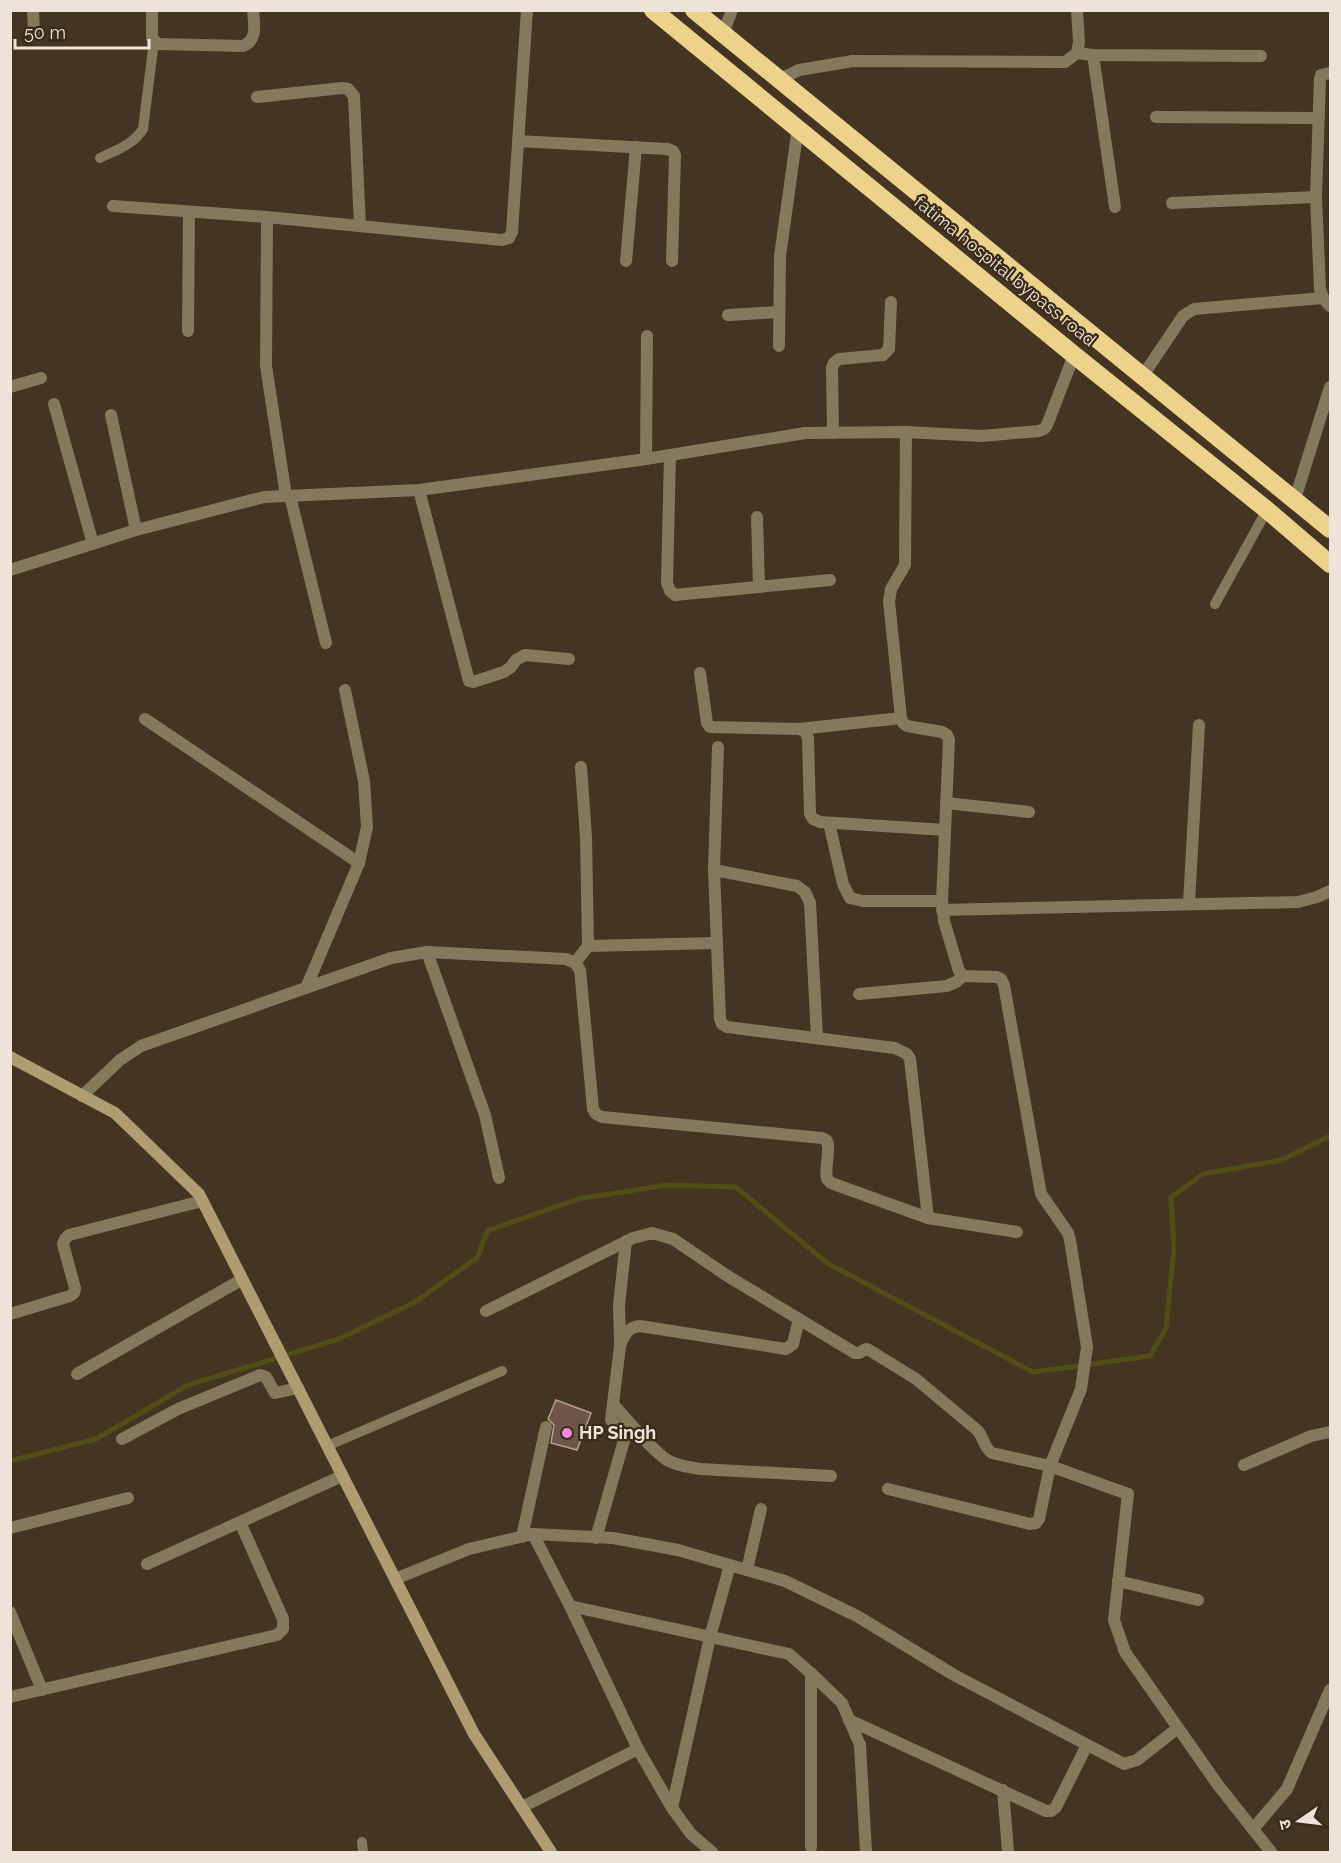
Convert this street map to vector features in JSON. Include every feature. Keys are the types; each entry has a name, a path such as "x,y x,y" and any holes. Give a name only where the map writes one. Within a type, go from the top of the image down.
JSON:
{"highway":[{"name":"fatima hospital bypass road","path":"653,10 1267,510 1330,564"},
{"name":"fatima hospital bypass road","path":"694,10 1330,529"},
{"path":"1026,316 1042,296"}],"main road":[{"path":"10,1057 115,1113 199,1194 474,1734 551,1852"}],"street":[{"path":"33,10 33,32"},
{"path":"152,10 152,38 158,44 243,46 250,43 254,37 254,10"},
{"path":"113,206 267,217 502,240 509,238 512,232 527,10"},
{"path":"723,34 732,10"},
{"path":"778,80 799,70 853,61 1065,62 1077,53 1079,42 1077,10"},
{"path":"1077,53 1261,56"},
{"path":"1093,55 1115,207"},
{"path":"1142,377 1183,316 1194,309 1327,302 1320,289 1316,197 1320,79 1321,75 1330,73"},
{"path":"257,97 342,88 348,89 354,96 360,226"},
{"path":"1156,117 1320,118"},
{"path":"779,346 780,255 798,127"},
{"path":"518,141 673,151 675,156 672,261"},
{"path":"626,261 636,147"},
{"path":"1172,203 1316,197"},
{"path":"188,331 189,212"},
{"path":"267,217 266,366 288,496 326,643"},
{"path":"1317,230 1330,228"},
{"path":"833,432 831,368 839,360 886,353 889,349 891,302"},
{"path":"728,315 779,312"},
{"path":"646,459 647,336"},
{"path":"10,570 136,530 254,499 419,490 646,459 792,434 906,432 982,435 1044,429 1074,355"},
{"path":"10,387 40,378"},
{"path":"1295,499 1327,413 1330,387"},
{"path":"54,404 93,544"},
{"path":"111,415 136,530"},
{"path":"906,432 904,565 891,589 889,601 901,718 907,726 942,732 949,740 942,906 959,971 963,976"},
{"path":"670,455 667,583 670,591 675,595 830,580"},
{"path":"419,490 469,681 473,682 504,672 519,656 569,659"},
{"path":"757,517 759,587"},
{"path":"700,673 710,727 799,729 901,718"},
{"path":"306,988 359,863 367,827 364,781 345,690"},
{"path":"145,719 359,863"},
{"path":"1189,903 1199,725"},
{"path":"799,729 805,731 808,738 810,814 813,819 829,823 945,830"},
{"path":"718,747 714,870 722,1024 727,1027 895,1048 907,1054 910,1059 928,1218"},
{"path":"575,963 588,946 586,837 581,766"},
{"path":"946,803 1029,812"},
{"path":"829,823 843,884 850,898 863,901 942,906 1298,902 1330,891"},
{"path":"714,870 797,886 805,892 810,903 817,1037"},
{"path":"588,946 717,943"},
{"path":"427,952 485,1115 499,1178"},
{"path":"82,1096 120,1060 141,1046 391,958 427,952 566,958 575,963 580,970 593,1109 596,1114 822,1138 827,1141 829,1147 826,1173 831,1183 928,1218 1017,1232"},
{"path":"859,994 948,986 963,976 1001,979 1004,985 1041,1194 1068,1233 1087,1347 1081,1389 1050,1466 1039,1519 1036,1523 1030,1524 888,1489"},
{"path":"10,1314 74,1293 75,1288 63,1244 69,1235 202,1201"},
{"path":"486,1311 626,1241 642,1234 652,1233 673,1239 726,1275 855,1353 869,1350 916,1379 977,1430 985,1446 992,1453 1050,1466 1128,1494 1114,1620 1125,1652 1178,1728 1271,1852"},
{"path":"596,1538 625,1437 611,1420 620,1346 619,1305 626,1241"},
{"path":"77,1374 241,1280"},
{"path":"620,1346 630,1328 640,1326 786,1349 793,1344 799,1319"},
{"path":"122,1439 178,1409 260,1375 266,1377 275,1393 296,1386"},
{"path":"613,1404 657,1451 668,1460 682,1466 831,1476"},
{"path":"546,1428 528,1535 570,1606 638,1749 672,1808 691,1834 712,1852"},
{"path":"1244,1465 1311,1436 1330,1432"},
{"path":"147,1564 342,1476"},
{"path":"10,1528 128,1498"},
{"path":"747,1570 761,1509"},
{"path":"10,1697 277,1635 283,1629 283,1618 240,1522"},
{"path":"394,1580 469,1549 528,1535 613,1538 678,1550 785,1581 857,1616 954,1675 1117,1761 1130,1763 1178,1728"},
{"path":"672,1808 710,1637 730,1565"},
{"path":"1118,1581 1198,1600"},
{"path":"570,1606 789,1654 842,1702 860,1745 866,1852"},
{"path":"10,1612 42,1690"},
{"path":"811,1673 811,1847"},
{"path":"1252,1829 1287,1789 1330,1690"},
{"path":"849,1720 1046,1811 1051,1811 1056,1807 1087,1745"},
{"path":"522,1807 638,1749"},
{"path":"1003,1790 1008,1852"}],"lane":[{"path":"100,158 127,145 137,138 143,129 154,41"},
{"path":"1215,603 1267,510"},
{"path":"327,1446 502,1371"}],"building":[{"name":"HP Singh","path":"556,1400 591,1413 577,1450 551,1443 554,1425 548,1419"}],"waterway":[{"path":"10,1461 96,1439 188,1385 339,1339 415,1302 478,1257 487,1231 578,1199 667,1185 736,1187 827,1263 1033,1372 1150,1356 1166,1328 1174,1248 1171,1197 1203,1174 1282,1160 1330,1136"}],"place":[{"name":"HP Singh","path":"567,1433"}]}
